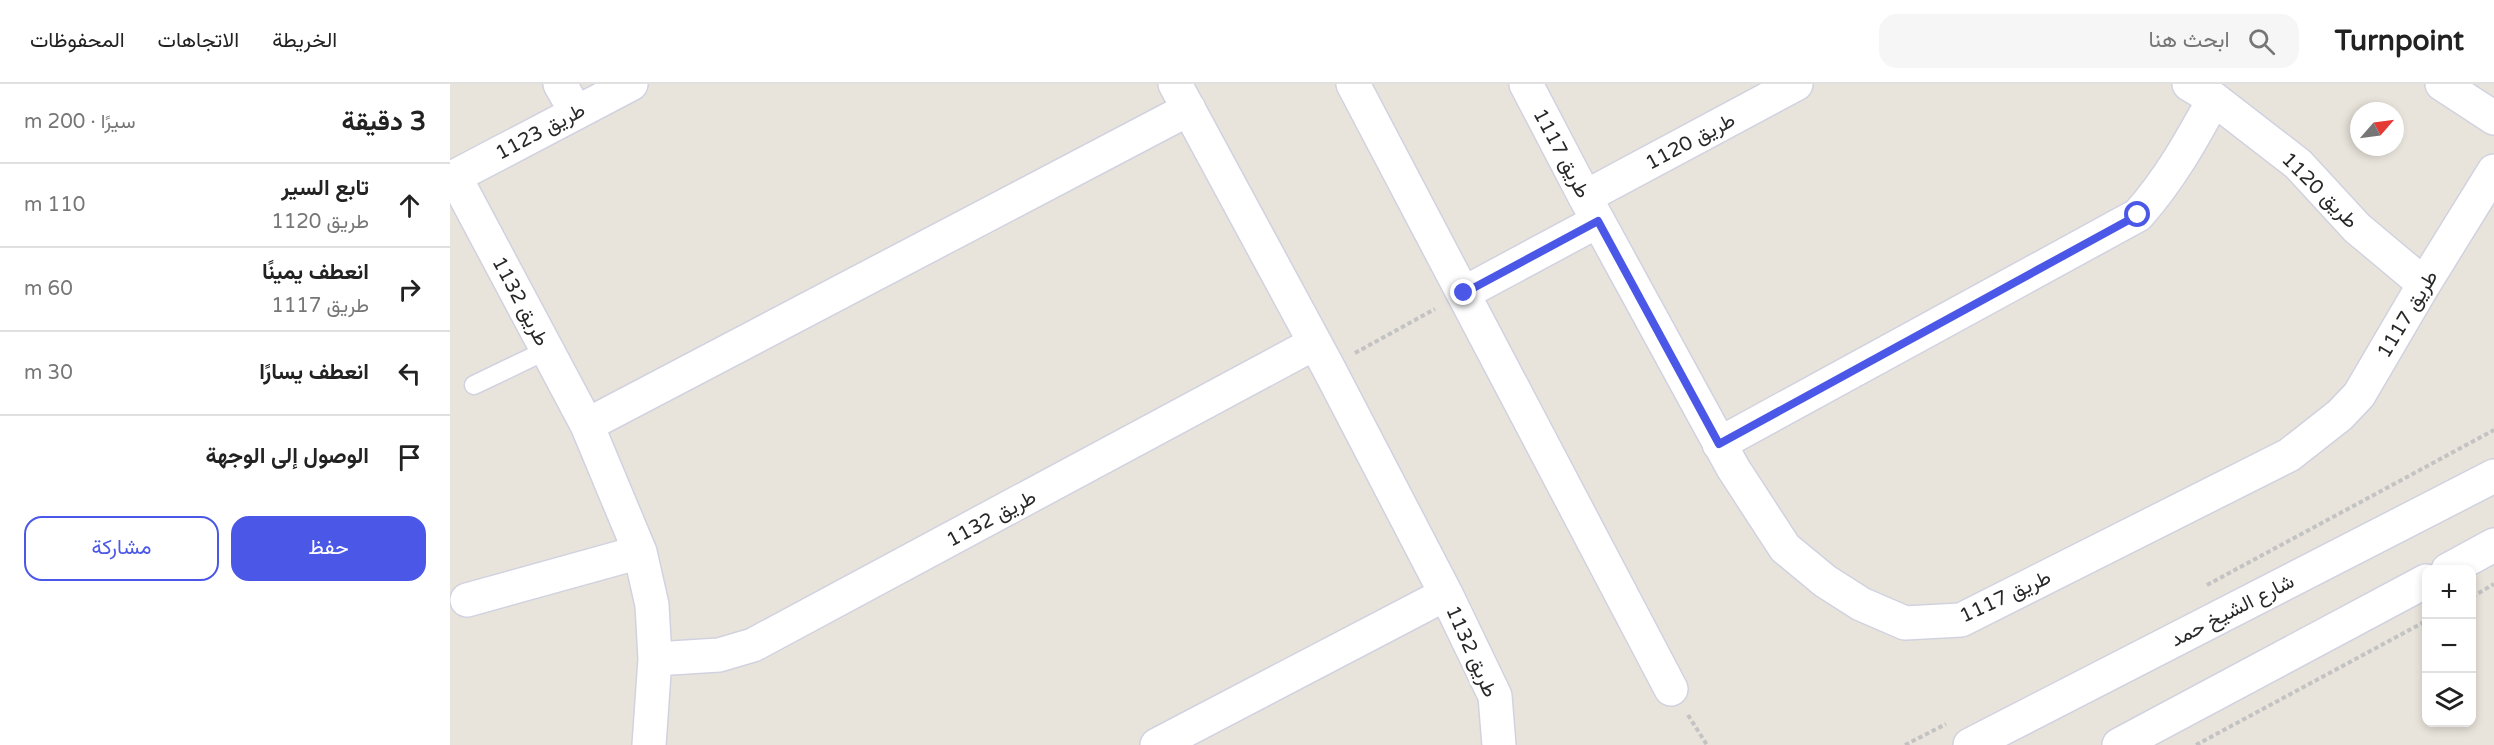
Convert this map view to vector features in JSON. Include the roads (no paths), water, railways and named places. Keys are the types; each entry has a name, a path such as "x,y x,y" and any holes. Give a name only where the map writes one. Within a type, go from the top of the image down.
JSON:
{"street":[{"name":"طريق 1123","path":"452,178 568,98 631,84"},
{"path":"1353,84 1671,689"},
{"name":"طريق 1117","path":"1526,84 1591,209 1719,444 1758,510 1785,548 1825,581 1861,604 1905,623 1961,620 2297,449 2340,415 2359,395 2494,171"},
{"name":"طريق 1120","path":"1464,293 1591,209 1796,84"},
{"path":"2442,84 2494,118"},
{"name":"طريق 1132","path":"587,425 1179,90 1322,355 1446,594 1496,696 1500,745"},
{"name":"طريق 1120","path":"1719,444 2138,215 2161,189 2181,159 2201,91 2298,164 2357,228 2424,284"},
{"name":"طريق 1132","path":"452,178 587,425 640,552 652,605 655,659 649,745"},
{"name":"طريق 1132","path":"655,659 719,655 753,645 1322,355"},
{"name":"شارع الشيخ حمد","path":"1963,732 2494,476"},
{"path":"2457,565 2494,545"},
{"path":"467,600 640,552"},
{"path":"2120,745 2422,584"},
{"name":"طريق 1132","path":"1156,745 1446,594"}],"lane":[{"path":"474,385 547,350"}]}
